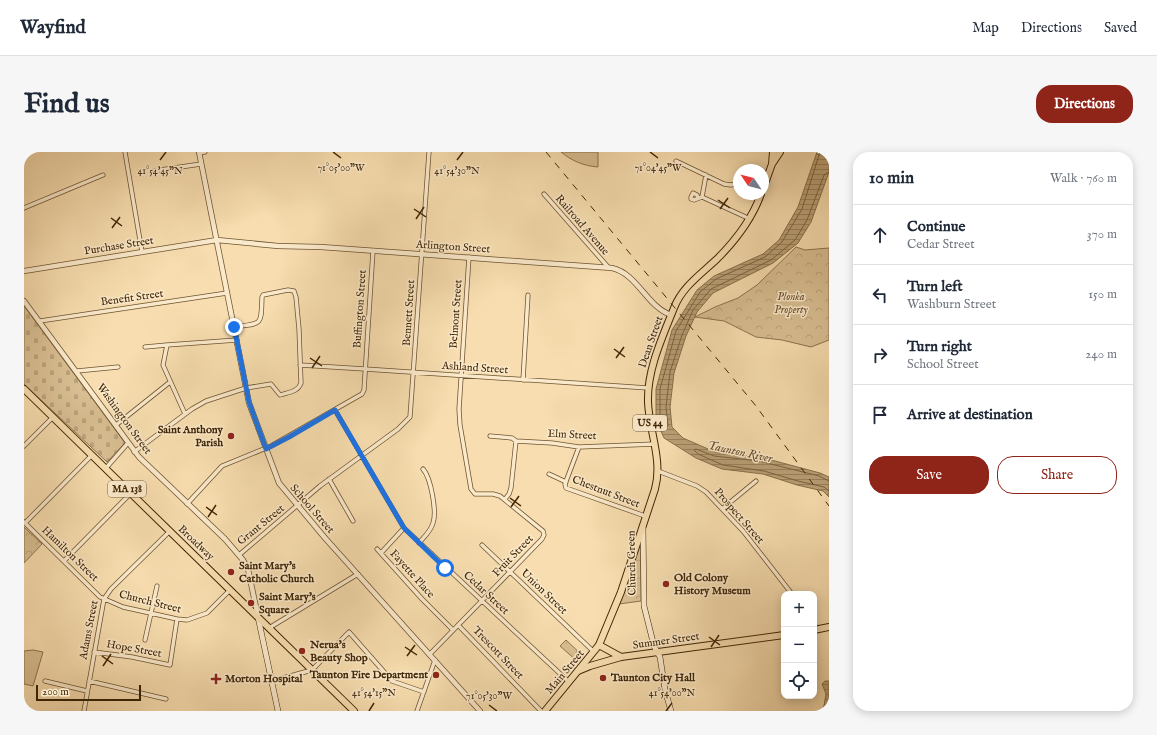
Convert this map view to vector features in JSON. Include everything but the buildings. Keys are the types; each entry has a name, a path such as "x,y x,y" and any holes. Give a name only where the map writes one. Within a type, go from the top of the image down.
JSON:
{"main road":[{"path":"769,172 774,152"},
{"path":"772,164 780,152"},
{"name":"Dean Street","path":"642,525 656,485 658,471 650,423 648,388 655,360 671,315 676,302 685,289 728,248 750,219 758,200"},
{"name":"Broadway","path":"24,389 354,711"},
{"name":"Church Green","path":"599,645 621,592 642,525"},
{"name":"Church Green","path":"642,525 643,599 654,646 660,657 664,687 671,711"},
{"path":"258,617 278,711"},
{"path":"817,630 829,627"},
{"name":"Summer Street","path":"578,671 621,657 781,635"},
{"name":"Summer Street","path":"599,645 621,657"},
{"name":"Main Street","path":"545,711 599,645"},
{"path":"606,661 611,656 609,650"}],"street":[{"path":"125,152 142,252"},
{"path":"199,153 206,152"},
{"name":"Bennett Street","path":"413,373 429,152"},
{"name":"School Street","path":"199,153 250,406 280,485 480,711"},
{"path":"676,161 727,185 733,185"},
{"path":"153,171 201,164"},
{"path":"24,208 103,175"},
{"path":"706,175 700,198 750,219"},
{"name":"Railroad Avenue","path":"544,194 608,267"},
{"name":"Purchase Street","path":"24,271 217,240"},
{"name":"Arlington Street","path":"217,240 278,246 608,267 618,270 630,277 658,309 671,315"},
{"name":"Buffington Street","path":"335,410 362,394 373,251"},
{"name":"Belmont Street","path":"469,257 459,422 472,491 477,494 498,494 505,499"},
{"path":"134,452 185,414 206,401 246,388 271,384 280,395 294,391 299,387 301,382 296,297 294,292 288,290 263,295 262,315 260,321 254,324 234,327"},
{"name":"Benefit Street","path":"40,321 227,293"},
{"path":"523,380 528,295"},
{"name":"Washington Street","path":"24,300 116,424 134,452 220,534 238,554"},
{"path":"144,347 236,340"},
{"path":"167,345 163,366 185,414"},
{"name":"Ashland Street","path":"300,365 365,368 413,373 648,388"},
{"path":"77,371 118,367"},
{"name":"Grant Street","path":"238,554 329,480 398,429 409,419 411,412 413,373"},
{"path":"116,424 170,382"},
{"path":"187,504 222,466 266,449 335,410"},
{"name":"Cedar Street","path":"335,410 404,528 569,682"},
{"path":"24,446 53,417"},
{"name":"Elm Street","path":"490,436 512,438 516,441 552,443 579,447 654,444"},
{"path":"505,499 509,494 511,484 516,441"},
{"path":"106,468 128,443"},
{"path":"549,474 566,482 579,447"},
{"path":"24,523 92,455"},
{"path":"419,543 432,528 435,514 429,481 427,474 423,469"},
{"name":"Prospect Street","path":"658,471 701,488 743,531 790,591"},
{"path":"329,480 353,521"},
{"path":"722,509 756,481"},
{"name":"Chestnut Street","path":"566,482 565,486 568,489 645,516"},
{"path":"64,561 131,493"},
{"name":"Fruit Street","path":"430,654 542,539 544,535 543,531 505,499"},
{"name":"Hamilton Street","path":"24,523 99,596 104,599"},
{"name":"Fayette Place","path":"404,528 381,553 422,599 453,630"},
{"name":"Adams Street","path":"84,711 104,599 112,589 170,531"},
{"name":"Union Street","path":"482,545 594,652"},
{"path":"377,549 381,553"},
{"path":"238,554 248,569 258,617"},
{"path":"269,628 358,574"},
{"path":"145,640 157,586"},
{"name":"Church Street","path":"104,599 126,608 187,620 205,614 230,590"},
{"name":"Hope Street","path":"94,652 129,656 170,665 177,619"},
{"name":"Trescott Street","path":"458,625 541,711"},
{"path":"272,680 312,670 349,632 392,681 424,692"},
{"path":"417,711 435,660"},
{"path":"45,681 87,692"},
{"path":"89,681 166,699"}],"green space":[{"path":"561,152 598,152 598,167 588,166 578,162"},
{"name":"Plonka Property","path":"796,247 805,250 829,248 829,340 811,347 782,340 756,337 724,321 695,317 738,298 757,285"},
{"path":"24,306 125,443 107,462 24,384"},
{"path":"24,527 42,544 24,563"},
{"path":"639,545 641,547 641,601 619,604"},
{"path":"566,640 583,656 578,662 560,646"},
{"path":"33,650 43,652 33,686 24,684 24,651"}],"water":[{"path":"817,152 829,152 829,172 811,222 798,243 773,263 713,293 697,312 686,336 674,373 670,407 672,427 683,438 715,452 760,457 820,473 829,477 829,497 823,491 797,485 763,474 722,469 696,458 664,438 656,420 656,389 672,330 697,290 714,276 763,254 779,240 798,207"},
{"path":"825,681 829,681 829,711 823,711 826,694 822,684"}],"railway":[{"path":"546,152 756,406 829,506"}],"place":[{"name":"Saint Anthony Parish","path":"231,436"},
{"name":"Saint Mary's Catholic Church","path":"231,572"},
{"name":"Old Colony History Museum","path":"666,584"},
{"name":"Saint Mary's Square","path":"251,603"},
{"name":"Nerua's Beauty Shop","path":"302,651"},
{"name":"Taunton Fire Department","path":"436,675"},
{"name":"Taunton City Hall","path":"603,678"},
{"name":"Morton Hospital","path":"216,679"}],"route":[{"path":"234,327 249,402 266,449 335,410 397,518 411,536 445,568"}],"water label":[{"name":"Taunton River","path":"740,452"}]}
